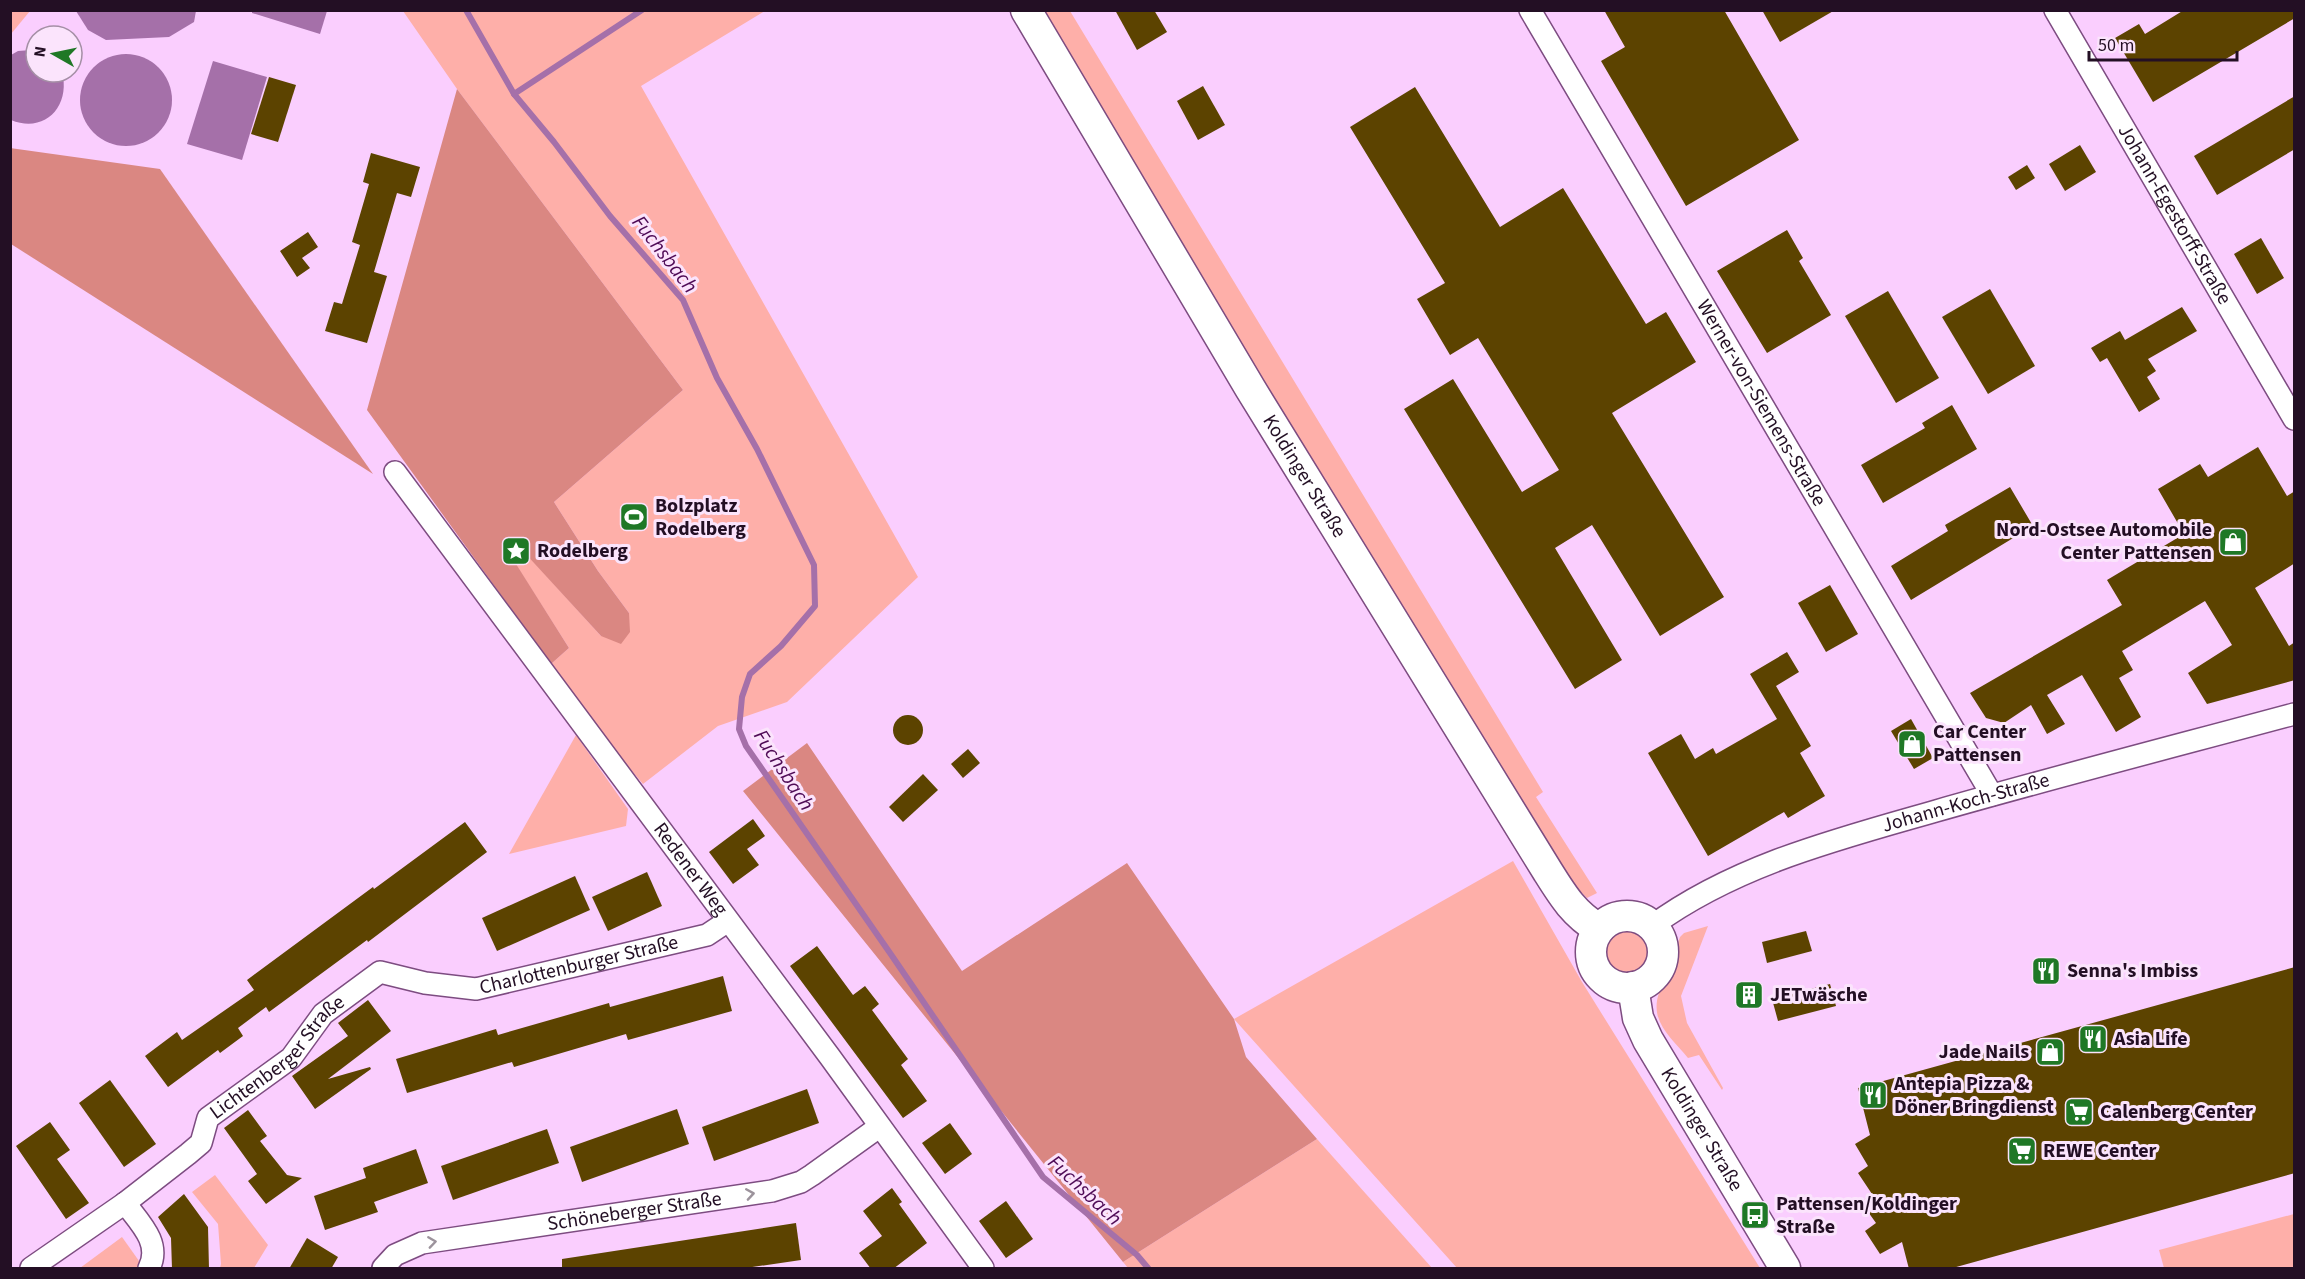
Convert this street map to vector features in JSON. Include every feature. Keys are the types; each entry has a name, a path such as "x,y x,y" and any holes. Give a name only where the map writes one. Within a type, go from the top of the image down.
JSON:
{"street":[{"name":"Koldinger Straße","path":"1026,10 1250,388 1541,862 1564,898 1581,918 1599,929"},
{"name":"Werner-von-Siemens-Straße","path":"1530,10 1992,795"},
{"name":"Johann-Egestorff-Straße","path":"2055,10 2295,419"},
{"name":"Redener Weg","path":"395,472 983,1269"},
{"name":"Johann-Koch-Straße","path":"1652,926 1676,908 1717,885 1820,844 1992,795 2295,714"},
{"path":"1625,916 1639,918 1652,926 1662,947 1660,962 1653,976 1633,987 1612,984 1596,970 1591,949 1599,929 1611,920 1625,916"},
{"name":"Charlottenburger Straße","path":"425,983 476,989 707,935 728,921"},
{"name":"Lichtenberger Straße","path":"31,1269 125,1203 201,1143 208,1118 291,1058 323,1014 380,972 425,983"},
{"name":"Koldinger Straße","path":"1633,987 1638,1018 1648,1040 1785,1269"},
{"name":"Schöneberger Straße","path":"383,1269 394,1255 422,1243 772,1191 801,1182 879,1127"},
{"path":"125,1203 151,1238 154,1249 149,1269"}],"shaded area":[{"path":"252,10 327,11 320,34 252,13"},
{"path":"10,11 30,11 11,34"},
{"path":"76,11 196,11 194,22 169,37 106,40 88,30"},
{"path":"403,11 765,11 641,86 918,577 787,702 718,726 643,784 584,715 551,664 569,648 504,546 512,538 601,636 629,613 598,571 554,502 683,390 457,89"},
{"path":"1043,11 1070,11 1543,792 1536,797 1597,893 1587,898 1574,885 1517,795 1290,425"},
{"path":"24,51 24,84 64,84 59,106 53,114 35,123 11,120 11,55"},
{"path":"117,55 135,55 151,62 164,75 171,91 171,109 164,125 151,138 135,145 117,145 101,138 88,125 81,109 81,91 88,75 101,62"},
{"path":"213,61 267,77 242,160 187,144"},
{"path":"457,89 683,390 554,502 598,571 629,613 630,632 621,644 601,636 512,539 504,545 569,648 551,664 367,410"},
{"path":"10,148 160,169 373,474 11,244"},
{"path":"576,735 628,809 626,826 509,854"},
{"path":"807,743 962,971 1127,863 1234,1019 1246,1057 1317,1139 1123,1262 743,791"},
{"path":"1513,861 1582,982 1760,1268 1457,1268 1234,1019"},
{"path":"1708,926 1681,996 1687,1023 1723,1088 1722,1090 1699,1055 1688,1058 1669,1036 1657,1013 1659,993 1673,969 1680,937 1684,933"},
{"path":"1626,930 1641,937 1648,952 1641,967 1626,974 1611,967 1604,952 1611,937"},
{"path":"1317,1139 1432,1268 1128,1268 1123,1262"},
{"path":"215,1175 268,1245 254,1268 220,1268 218,1224 192,1192"},
{"path":"2294,1214 2294,1268 2164,1268 2159,1250"},
{"path":"122,1237 144,1268 80,1268"}],"building":[{"path":"1115,10 1154,10 1167,32 1137,50"},
{"path":"1604,10 1724,10 1799,140 1686,206 1601,61 1625,47"},
{"path":"1762,10 1835,10 1780,42"},
{"path":"2184,10 2295,10 2295,18 2153,102 2115,38 2139,24 2145,34"},
{"path":"269,77 296,85 278,142 251,134"},
{"path":"1203,86 1225,125 1198,140 1177,101"},
{"path":"1415,87 1500,227 1563,188 1646,324 1666,312 1696,362 1612,413 1724,597 1660,636 1592,525 1555,548 1622,660 1575,689 1404,409 1453,379 1522,492 1559,470 1478,338 1450,355 1417,299 1445,283 1350,127"},
{"path":"2295,96 2295,149 2217,195 2194,156"},
{"path":"2080,145 2096,172 2065,191 2049,164"},
{"path":"371,153 420,167 411,197 397,193 374,272 387,276 367,343 325,331 334,302 342,304 360,245 352,242 369,184 363,182"},
{"path":"2027,165 2035,178 2016,190 2008,177"},
{"path":"1787,230 1803,258 1799,261 1831,315 1767,353 1717,271"},
{"path":"308,232 318,247 302,258 310,268 297,277 280,251"},
{"path":"2261,238 2284,278 2257,294 2234,254"},
{"path":"1990,289 2035,366 1988,394 1942,317"},
{"path":"1888,291 1939,378 1896,403 1845,316"},
{"path":"2182,307 2197,331 2148,359 2156,371 2147,377 2160,399 2139,412 2107,358 2100,362 2091,348 2120,331 2125,340"},
{"path":"1952,405 1977,449 1883,503 1861,465 1925,428 1922,423"},
{"path":"2258,447 2287,496 2295,491 2295,563 2255,588 2289,646 2295,642 2295,680 2207,704 2188,673 2232,645 2205,601 2122,651 2133,670 2119,678 2141,717 2116,732 2082,675 2047,695 2065,724 2047,734 2031,705 2004,723 1986,718 1970,693 2122,605 2107,580 2184,534 2158,489 2200,464 2208,477"},
{"path":"2010,487 2033,526 1911,600 1891,566 1948,531 1945,525"},
{"path":"1830,585 1858,634 1826,652 1798,603"},
{"path":"1787,652 1799,672 1776,686 1811,746 1800,753 1825,796 1788,818 1784,812 1708,856 1648,753 1681,734 1695,759 1713,748 1716,754 1777,719 1750,674"},
{"path":"908,715 919,719 923,730 919,741 908,745 897,741 893,730 897,719"},
{"name":"Car Center Pattensen","path":"1911,719 1933,758 1914,769 1891,731"},
{"path":"968,749 980,763 963,778 951,764"},
{"path":"923,774 938,790 903,822 889,807"},
{"path":"753,819 765,836 747,849 759,865 733,884 709,852"},
{"path":"465,822 487,852 368,942 367,940 269,1012 266,1007 238,1028 243,1036 220,1053 218,1050 168,1087 145,1056 177,1032 182,1040 254,990 247,980"},
{"path":"647,872 662,906 608,931 592,897"},
{"path":"575,876 590,910 497,951 482,918"},
{"path":"1806,931 1812,951 1767,963 1762,942"},
{"path":"817,946 853,995 865,986 879,1004 872,1010 908,1059 901,1065 927,1101 903,1118 790,966"},
{"name":"Calenberg Center","path":"2295,967 2295,1173 1949,1269 1909,1269 1902,1242 1880,1254 1865,1231 1876,1223 1861,1202 1872,1194 1858,1173 1868,1166 1855,1144 1870,1135 1858,1088"},
{"path":"723,976 732,1011 628,1040 626,1034 514,1067 512,1062 407,1093 396,1059 496,1029 498,1035 609,1003 610,1007"},
{"name":"JETwäsche","path":"1756,982 1761,999 1740,1005 1736,988"},
{"path":"1830,984 1836,1006 1778,1021 1772,999"},
{"path":"368,1000 391,1031 328,1079 370,1067 371,1069 315,1109 292,1076 348,1036 338,1023"},
{"path":"110,1080 156,1144 124,1167 79,1103"},
{"path":"807,1089 819,1123 714,1161 702,1127"},
{"path":"677,1109 689,1144 582,1182 570,1147"},
{"path":"248,1110 267,1136 260,1141 287,1175 302,1178 266,1204 248,1181 257,1174 224,1128"},
{"path":"50,1122 70,1150 57,1159 89,1203 66,1219 16,1146"},
{"path":"950,1123 972,1154 945,1174 922,1143"},
{"path":"547,1129 559,1163 453,1200 441,1166"},
{"path":"416,1149 428,1183 374,1202 378,1212 325,1230 314,1196 366,1178 363,1168"},
{"path":"892,1188 902,1202 899,1204 927,1243 893,1269 871,1269 859,1253 882,1236 863,1211"},
{"path":"184,1194 208,1227 209,1269 172,1269 171,1238 158,1217"},
{"path":"1006,1201 1033,1239 1006,1258 979,1221"},
{"path":"796,1223 801,1260 739,1269 562,1269 562,1259"},
{"path":"307,1238 338,1257 331,1269 289,1269"}],"waterway":[{"name":"Fuchsbach","path":"466,10 514,94 610,216 683,300 717,378 757,449 814,565 815,606 781,646 750,674 742,697 739,729 746,746 1043,1177 1137,1255 1148,1268"},
{"path":"514,94 642,10"}],"place":[{"name":"Bolzplatz Rodelberg","path":"634,517"},
{"name":"Nord-Ostsee Automobile Center Pattensen","path":"2233,542"},
{"name":"Rodelberg","path":"516,551"},
{"name":"Car Center Pattensen","path":"1912,744"},
{"name":"Senna's Imbiss","path":"2046,971"},
{"name":"JETwäsche","path":"1749,995"},
{"name":"Asia Life","path":"2093,1039"},
{"name":"Jade Nails","path":"2050,1052"},
{"name":"Antepia Pizza & Döner Bringdienst","path":"1873,1095"},
{"name":"Calenberg Center","path":"2079,1112"},
{"name":"REWE Center","path":"2022,1151"},
{"name":"Pattensen/Koldinger Straße","path":"1755,1215"}]}
